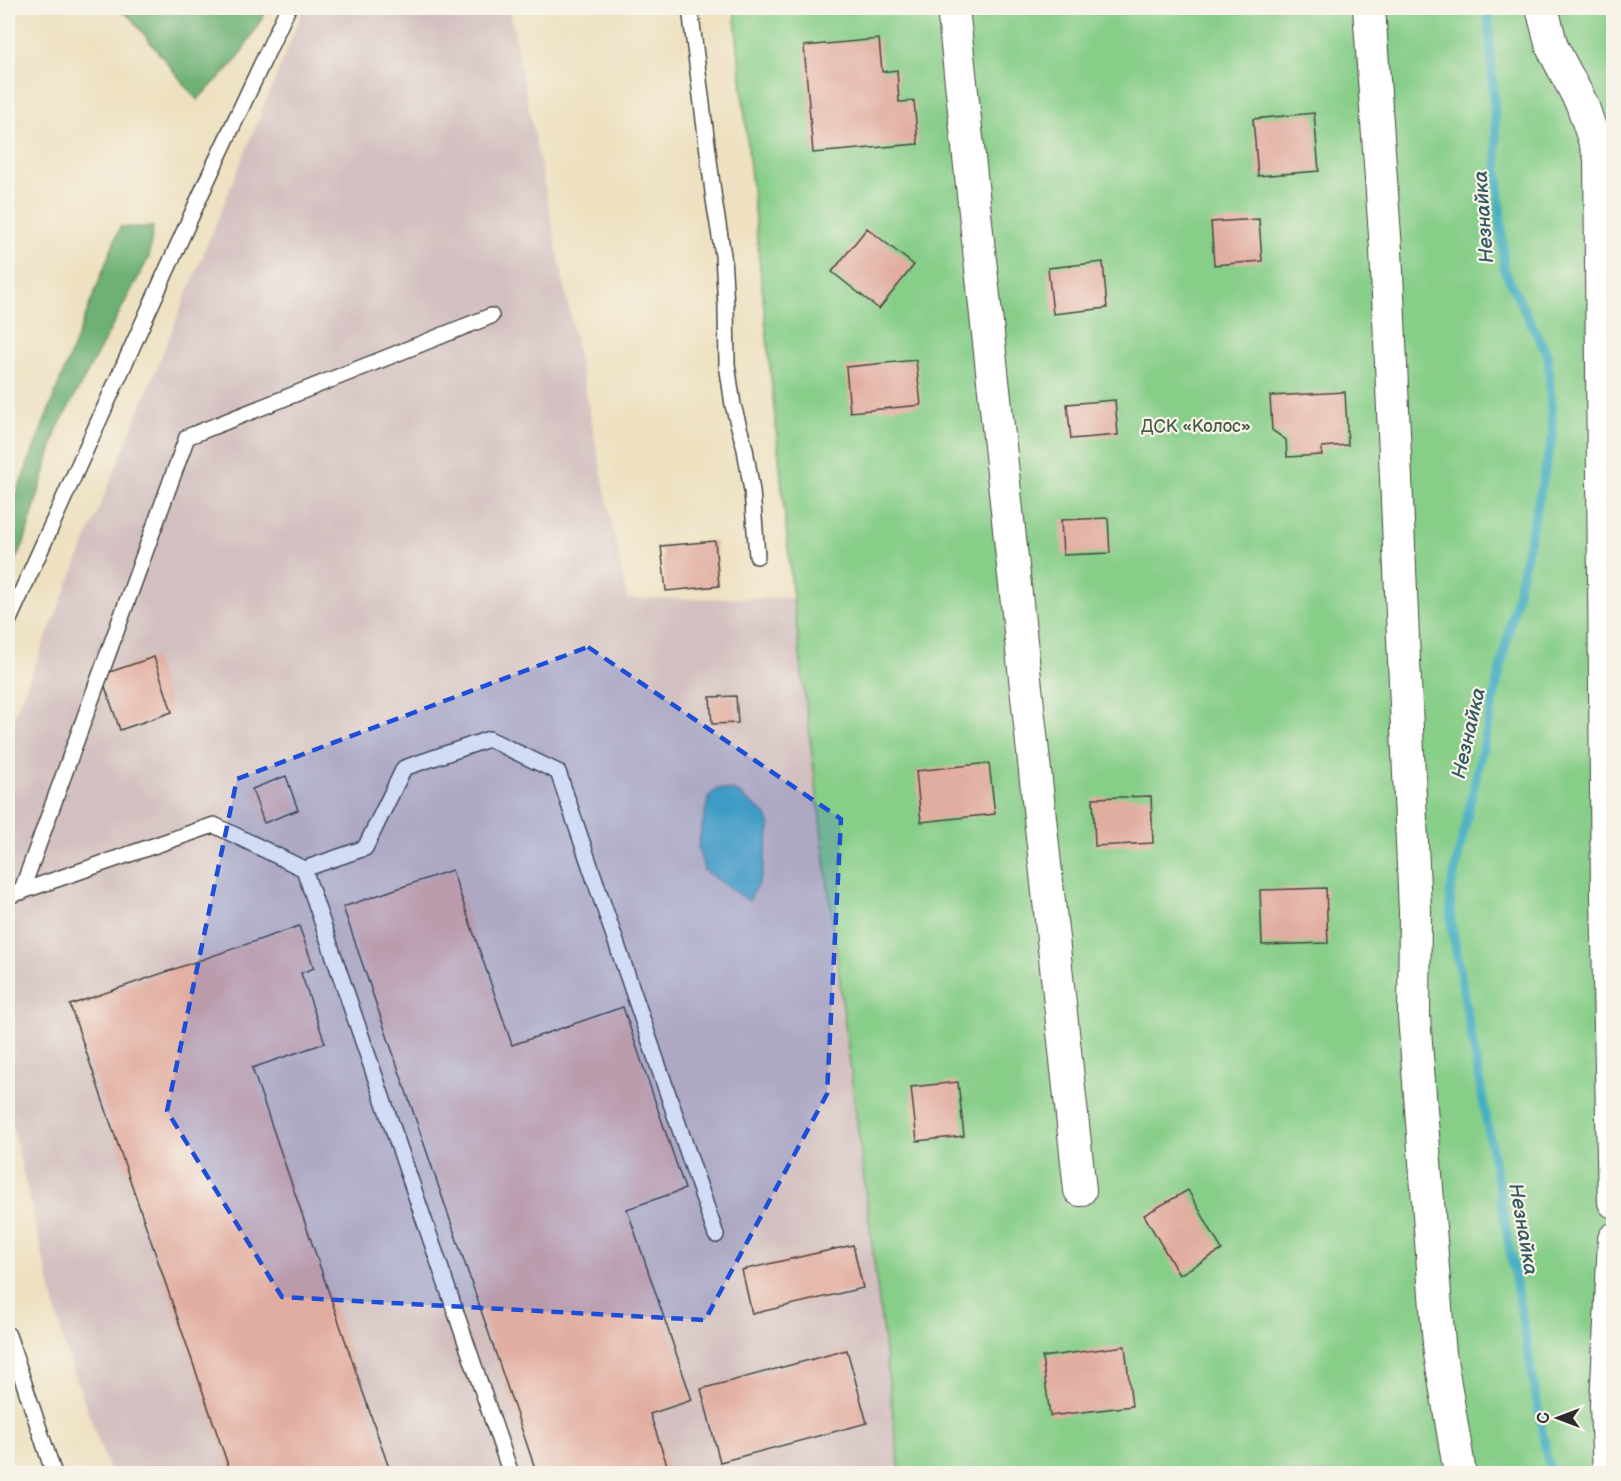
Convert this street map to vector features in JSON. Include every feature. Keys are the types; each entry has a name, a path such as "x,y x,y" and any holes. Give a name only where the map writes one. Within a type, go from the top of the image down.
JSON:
{"street":[{"path":"952,8 1080,1190"},
{"path":"1370,8 1386,249 1415,899 1414,1016 1440,1354 1460,1473"},
{"path":"1542,8 1552,47 1582,104 1599,157 1606,858 1614,1202"},
{"path":"1609,1473 1606,1405 1614,1239"}],"lane":[{"path":"8,622 211,172 288,8"},
{"path":"690,8 712,188 723,255 727,364 733,405 745,449 752,491 757,556"},
{"path":"14,894 187,437 491,316"},
{"path":"304,869 365,848 404,768 489,739 558,772 716,1235"},
{"path":"14,894 214,825 304,869 511,1473"},
{"path":"8,1335 54,1473"}],"highlighted area":[{"path":"588,647 841,819 827,1094 705,1320 282,1297 167,1111 237,779"}],"shaded area":[{"path":"304,8 509,8 627,599 793,598 900,1473 110,1473 64,1345 8,1109 8,731"}],"green space":[{"path":"116,8 268,8 236,61 197,100 130,17"},
{"name":"ДСК «Колос»","path":"734,8 1613,8 1613,1473 900,1473 793,598"},
{"path":"120,227 153,227 149,257 57,429 24,543 8,574 8,507 17,492"}],"water":[{"path":"718,789 735,791 767,816 770,828 761,878 749,901 704,870 698,845 709,796"}],"building":[{"path":"879,39 882,72 897,70 899,102 914,101 918,144 813,153 804,46"},
{"path":"1314,113 1319,171 1258,176 1253,119"},
{"path":"1259,219 1262,261 1214,265 1211,222"},
{"path":"867,228 914,265 879,309 832,272"},
{"path":"1103,262 1107,308 1053,314 1048,268"},
{"path":"916,360 921,405 850,412 846,367"},
{"path":"1345,392 1348,445 1322,447 1322,455 1287,457 1286,440 1272,430 1270,396"},
{"path":"1115,400 1118,435 1071,439 1067,404"},
{"path":"1108,518 1110,553 1063,555 1061,520"},
{"path":"715,541 719,586 666,591 661,546"},
{"path":"154,657 172,712 120,730 101,675"},
{"path":"736,696 738,723 712,724 710,697"},
{"path":"989,763 995,814 921,822 916,771"},
{"path":"286,776 298,810 264,823 252,789"},
{"path":"1151,796 1153,843 1095,846 1093,798"},
{"path":"452,870 512,1045 623,1007 685,1189 627,1209 692,1400 650,1414 670,1474 537,1474 343,907"},
{"path":"1326,888 1328,943 1262,945 1260,890"},
{"path":"299,926 314,968 301,973 325,1043 252,1068 391,1474 231,1474 70,1005"},
{"path":"958,1082 964,1136 917,1141 911,1087"},
{"path":"1188,1190 1222,1250 1179,1275 1144,1215"},
{"path":"853,1245 863,1288 752,1314 742,1270"},
{"path":"1125,1346 1132,1406 1050,1416 1042,1357"},
{"path":"847,1350 867,1423 720,1462 701,1389"},
{"path":"1435,1469 1436,1474 1407,1474 1407,1472"}],"waterway":[{"name":"Незнайка","path":"1488,8 1504,270 1548,356 1553,435 1450,893 1451,922 1550,1474"}]}
